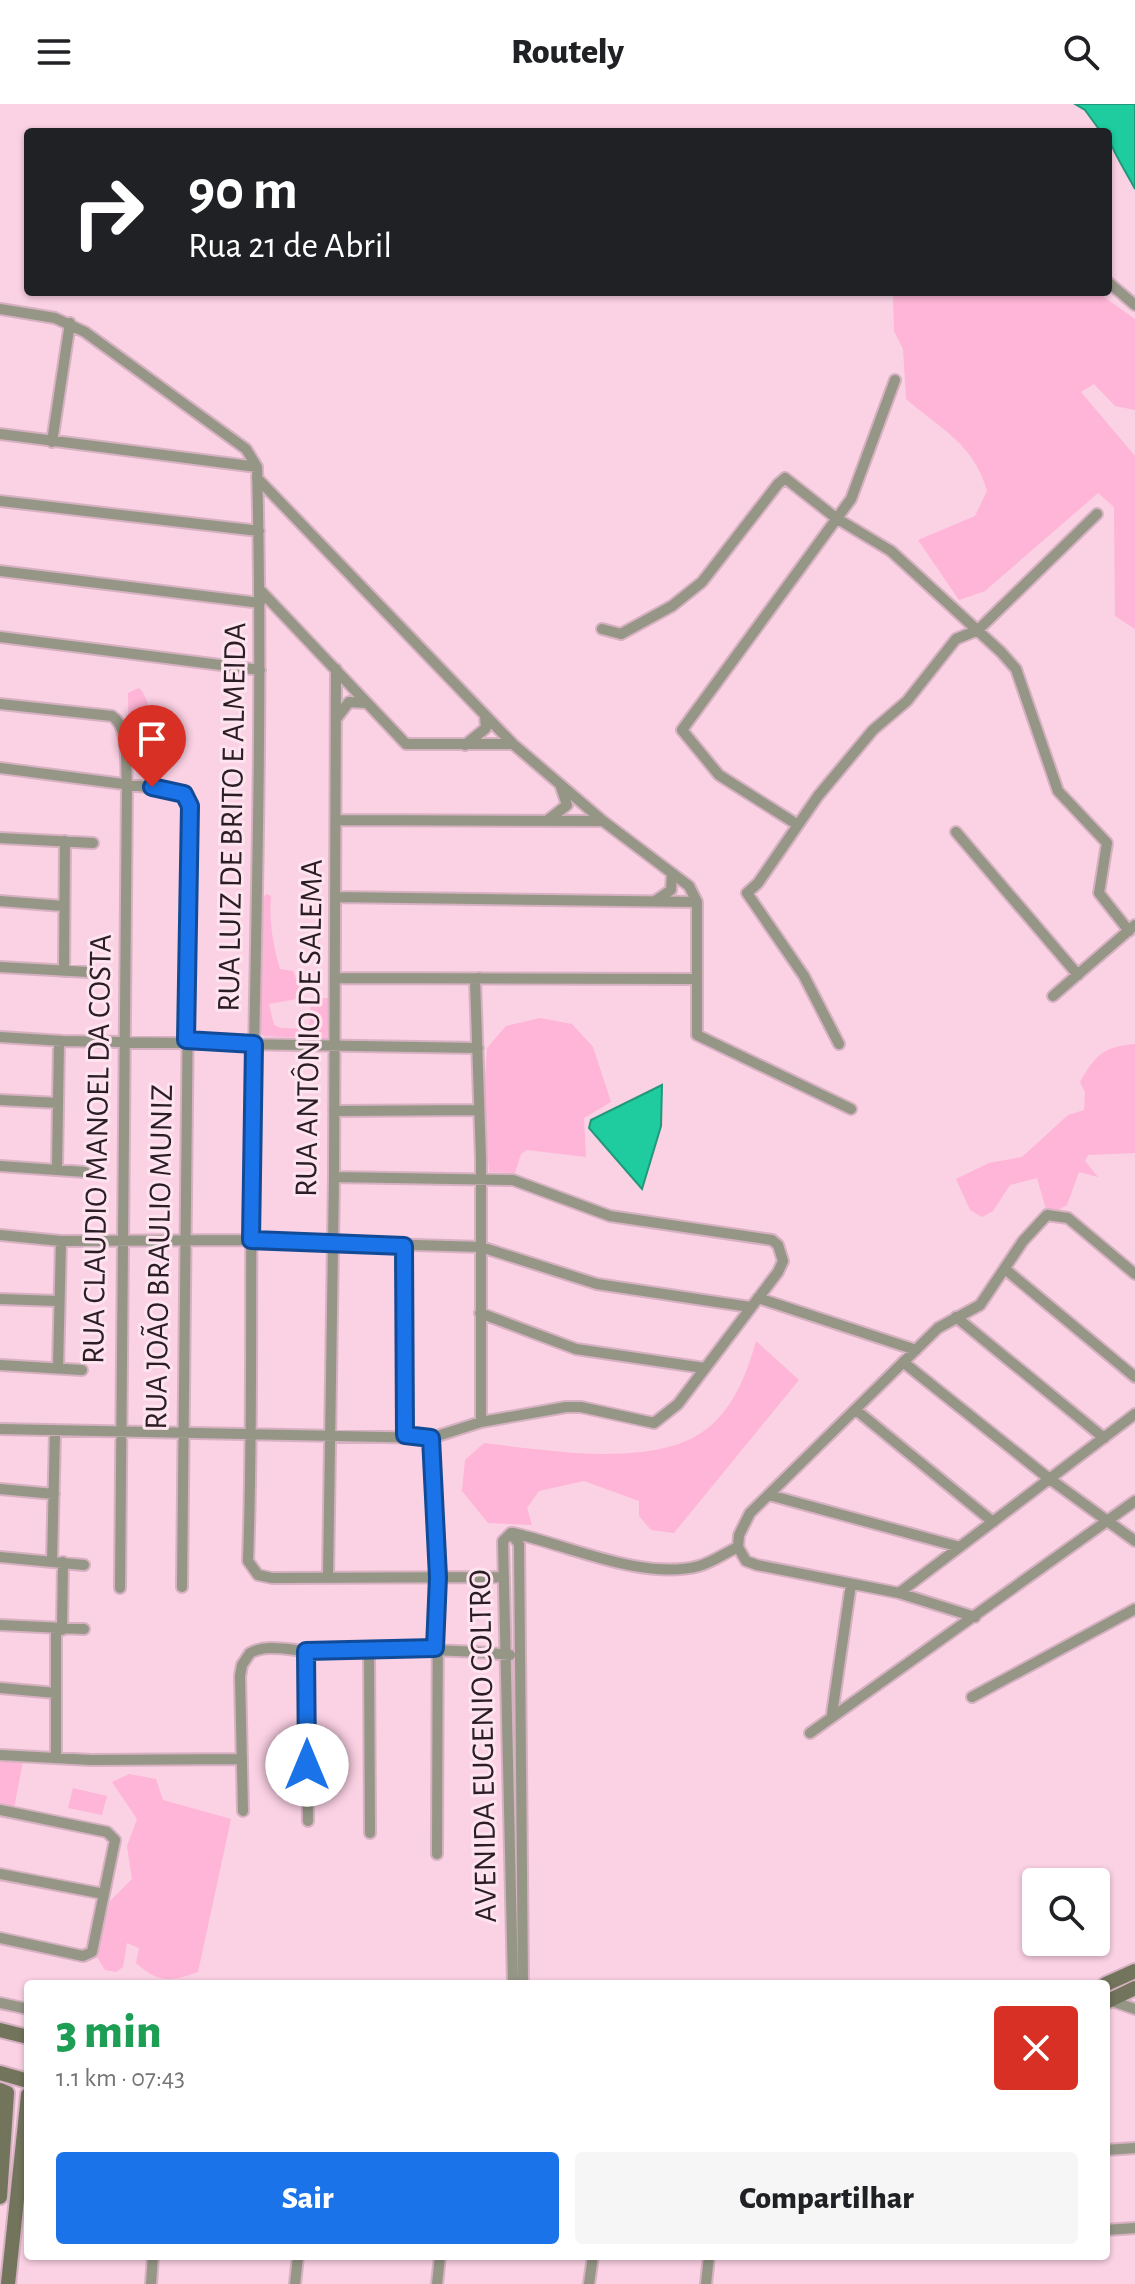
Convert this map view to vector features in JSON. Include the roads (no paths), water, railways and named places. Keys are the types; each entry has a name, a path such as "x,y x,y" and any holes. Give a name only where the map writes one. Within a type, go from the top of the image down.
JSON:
{"street":[{"path":"1112,285 1135,305"},
{"path":"0,309 70,323 246,449 257,472 513,744 603,821 689,886 697,902 697,1035 851,1109"},
{"path":"52,442 70,323"},
{"path":"798,825 719,775 682,730 851,499 895,380"},
{"path":"0,434 257,472"},
{"name":"RUA LUIZ DE BRITO E ALMEIDA","path":"257,472 260,670 248,1561 253,1571 272,1578 328,1578"},
{"path":"602,629 621,634 672,606 692,590 785,478 838,519 891,551 1016,669 1058,791 1107,843 1099,893 1132,928 1053,996"},
{"path":"0,501 259,531"},
{"path":"839,1044 804,976 747,893 758,883 798,825 873,730 907,701 956,639 978,630 1097,514"},
{"path":"0,571 260,603"},
{"path":"260,590 406,744 513,744"},
{"path":"0,637 260,670"},
{"name":"RUA ANTÔNIO DE SALEMA","path":"328,1578 330,1244 334,1177 336,669"},
{"path":"336,720 349,702 360,700 368,704"},
{"name":"RUA CLAUDIO MANOEL DA COSTA","path":"0,704 112,716 123,733 127,783 118,1433 120,1588"},
{"path":"465,745 486,728 485,715"},
{"path":"0,768 127,783"},
{"name":"RUA JOÃO BRAULIO MUNIZ","path":"127,783 177,791 188,798 190,806 182,1587"},
{"path":"546,821 567,805 560,785"},
{"path":"337,820 603,821"},
{"path":"956,832 1078,975"},
{"path":"0,838 93,843"},
{"path":"64,971 65,841"},
{"path":"655,901 671,890 672,873"},
{"path":"336,897 697,902"},
{"path":"0,901 63,906"},
{"path":"0,967 88,972"},
{"path":"335,978 696,979"},
{"path":"479,978 475,980 481,1159 481,1422"},
{"path":"0,1037 59,1041 186,1040 478,1048"},
{"path":"57,1168 59,1041"},
{"path":"0,1100 58,1103"},
{"path":"334,1111 478,1110"},
{"path":"0,1166 85,1172"},
{"path":"0,1429 252,1436 405,1435 431,1438 481,1422 581,1407 654,1423 678,1404 783,1261 778,1245 756,1235 630,1220 589,1210 513,1180 334,1177"},
{"path":"975,1617 899,1593 746,1561 738,1547 743,1523 938,1328 980,1305 1023,1241 1047,1215 1068,1218 1135,1274"},
{"path":"0,1235 61,1241 184,1239 481,1247 597,1284 754,1303 916,1350"},
{"path":"58,1368 61,1241"},
{"path":"404,1246 405,1435"},
{"path":"1005,1269 1135,1377"},
{"path":"0,1299 58,1301"},
{"path":"480,1313 576,1349 704,1368"},
{"path":"956,1317 1104,1438"},
{"path":"903,1362 1047,1477 1135,1541"},
{"path":"0,1365 82,1370"},
{"path":"856,1410 993,1522"},
{"path":"899,1593 956,1546 993,1522 1047,1477 1135,1414"},
{"path":"55,1432 59,1630 56,1758"},
{"path":"431,1438 438,1577 435,1648 437,1854"},
{"path":"0,1489 54,1494"},
{"path":"769,1495 956,1546"},
{"path":"810,1733 832,1714 975,1617 1135,1501"},
{"path":"511,1533 663,1570 701,1566 738,1547"},
{"name":"AVENIDA EUGENIO COLTRO","path":"513,1980 517,1920 521,1790 519,1544 511,1533 503,1541 505,1654 509,1790 517,1920 523,1980"},
{"path":"0,1557 84,1565"},
{"path":"328,1578 504,1577"},
{"path":"832,1714 851,1584"},
{"path":"972,1697 1135,1609"},
{"path":"0,1625 84,1629"},
{"path":"243,1811 240,1676 250,1653 267,1648 306,1651 435,1648 519,1657"},
{"path":"369,1649 370,1833"},
{"path":"306,1651 308,1821"},
{"path":"0,1688 56,1693"},
{"path":"0,1755 242,1759"},
{"path":"509,1790 521,1790"},
{"path":"0,1810 113,1835 115,1846 94,1947 89,1954 0,1938"},
{"path":"0,1874 104,1894"},
{"path":"1110,1982 1135,1971"},
{"path":"1110,2000 1135,1988"},
{"path":"1110,2002 1135,2009"},
{"path":"0,2003 24,2008"},
{"path":"0,2030 24,2036"},
{"path":"0,2073 24,2080"},
{"path":"0,2090 7,2093 0,2194"},
{"path":"8,2284 24,2134"},
{"path":"1110,2150 1135,2148"},
{"path":"1110,2230 1135,2228"},
{"path":"151,2284 153,2260"},
{"path":"295,2284 298,2260"},
{"path":"437,2284 440,2260"},
{"path":"589,2284 592,2260"},
{"path":"706,2284 709,2260"}]}
